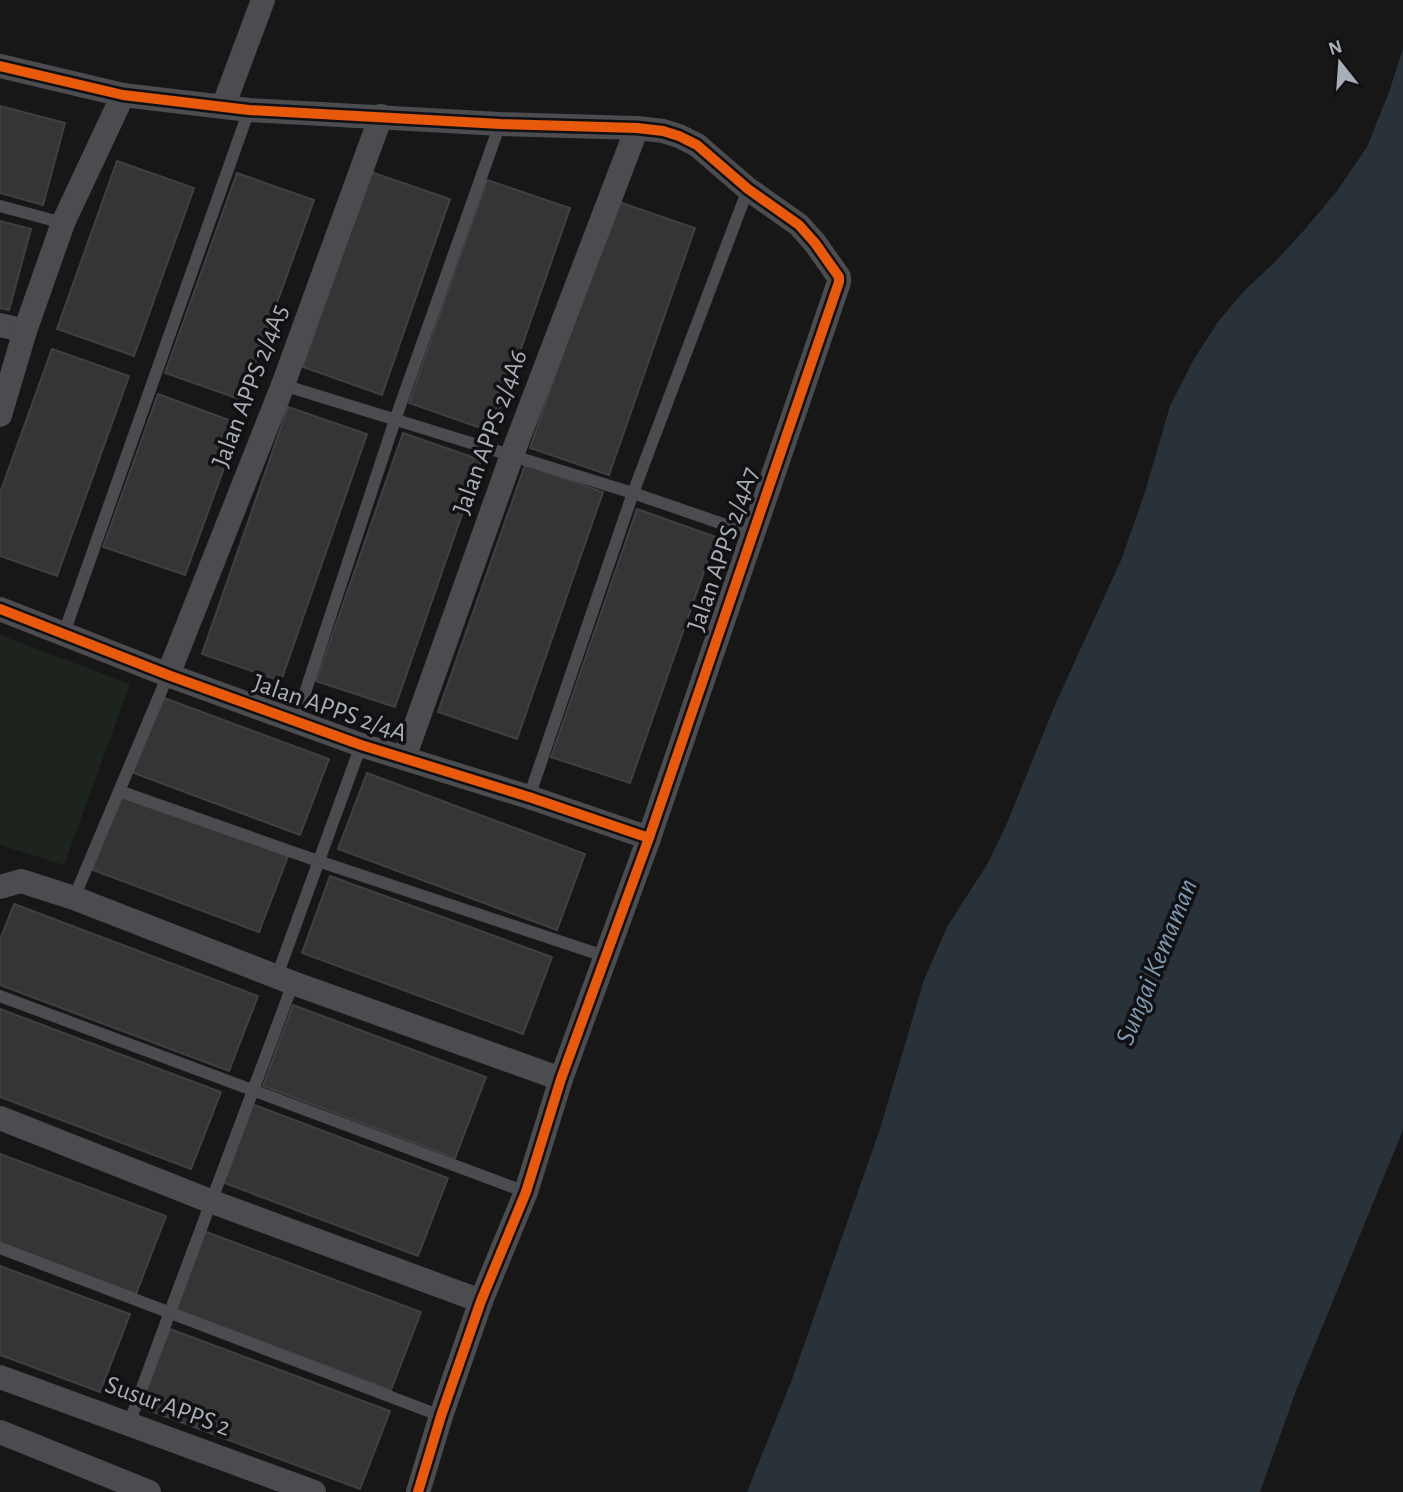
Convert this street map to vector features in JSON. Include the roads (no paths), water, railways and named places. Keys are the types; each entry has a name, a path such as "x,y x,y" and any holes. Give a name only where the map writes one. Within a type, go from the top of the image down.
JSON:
{"street":[{"path":"223,107 263,0"},
{"path":"0,66 123,95 249,110 500,124 637,128 671,133 697,145 748,189"},
{"path":"0,415 25,331 63,223 123,95"},
{"name":"Jalan APPS 2/4A5","path":"168,675 284,385 381,116"},
{"name":"Jalan APPS 2/4A6","path":"404,758 512,456 637,128"},
{"name":"Jalan APPS 2/4A7","path":"418,1492 481,1301 526,1192 561,1079 649,838 839,282 838,274 799,225 748,189"},
{"path":"0,325 25,331"},
{"name":"Jalan APPS 2/4A","path":"0,609 168,675 361,745 529,797 649,838"},
{"path":"0,887 21,881 74,898 285,979 561,1079"},
{"path":"0,1118 210,1201 481,1301"},
{"name":"Susur APPS 2","path":"0,1377 314,1492"},
{"path":"0,1432 149,1492"}],"lane":[{"path":"64,633 249,110"},
{"path":"296,720 395,419 500,124"},
{"path":"529,797 633,493 748,189"},
{"path":"0,206 63,223"},
{"path":"284,385 633,493 752,534"},
{"path":"74,898 168,675"},
{"path":"129,1423 253,1091 318,861 361,745"},
{"path":"119,791 318,861 607,957"},
{"path":"0,996 526,1192"},
{"path":"0,1248 442,1416"}],"water":[{"name":"Sungai Kemaman","path":"1403,49 1403,1130 1296,1391 1260,1492 747,1492 791,1382 880,1129 924,980 947,927 988,863 1007,823 1055,705 1122,558 1170,406 1194,359 1218,322 1244,291 1306,228 1337,191 1367,147"}]}
